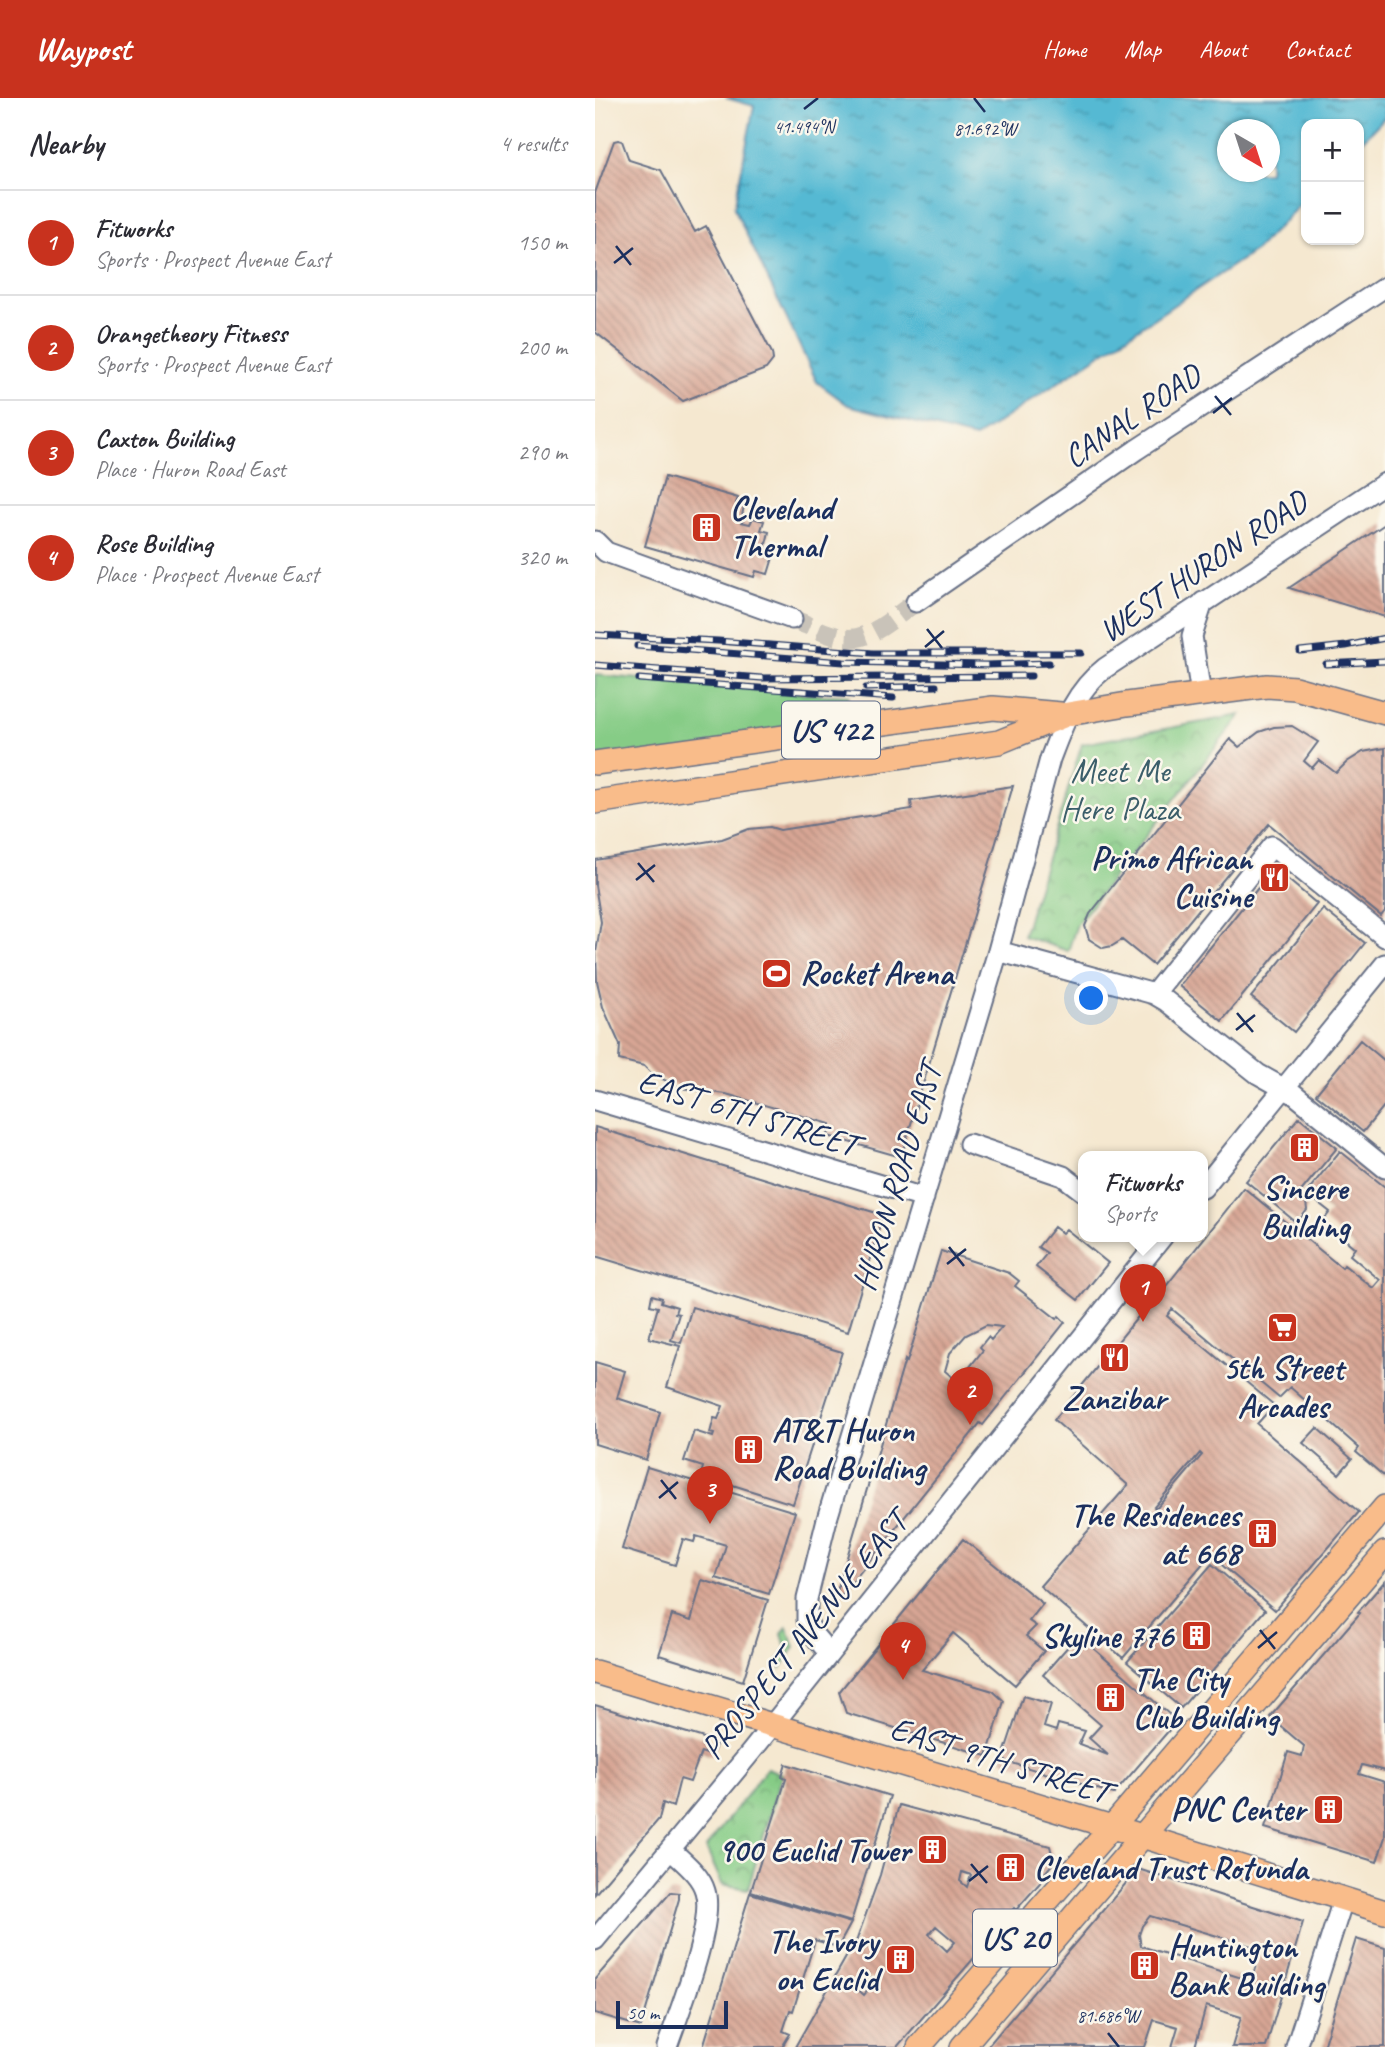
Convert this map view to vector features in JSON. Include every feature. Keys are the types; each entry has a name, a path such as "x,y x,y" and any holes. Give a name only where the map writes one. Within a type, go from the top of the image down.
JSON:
{"main road":[{"name":"US 422","path":"595,763 993,708 1068,714 1267,686 1286,687 1385,713"},
{"name":"US 422","path":"595,802 999,742 1068,714"},
{"name":"US 20","path":"919,2047 1111,1828 1385,1507"},
{"name":"US 20","path":"962,2047 1385,1553"},
{"name":"EAST 9TH STREET","path":"595,1672 1385,1912"}],"street":[{"name":"CANAL ROAD","path":"916,602 1136,450 1385,287"},
{"name":"WEST HURON ROAD","path":"1068,714 1080,693 1098,674 1385,483"},
{"path":"595,541 606,552 792,619"},
{"path":"1201,695 1192,636 1203,602"},
{"name":"HURON ROAD EAST","path":"829,1653 810,1628 806,1616 807,1599 830,1506 998,951 1050,759 1068,714"},
{"path":"1154,994 1272,846 1385,937"},
{"path":"998,951 1154,994 1258,1074 1284,1087 1385,1168"},
{"path":"1208,1181 1385,964"},
{"name":"EAST 6TH STREET","path":"595,1100 924,1198"},
{"path":"969,1144 1063,1176 1078,1188"},
{"name":"PROSPECT AVENUE EAST","path":"595,1940 671,1850 1158,1242"},
{"path":"667,2047 705,1930 707,1905 700,1881 671,1850"},
{"path":"1296,2047 1343,1900"}],"green space":[{"path":"595,675 849,696 840,729 595,763"},
{"name":"Meet Me Here Plaza","path":"1241,715 1077,924 1068,951 1023,936 1082,744"},
{"path":"787,1627 795,1647 781,1668 779,1661 786,1648 782,1633"},
{"path":"767,1768 782,1774 748,1889 722,1884 706,1848"}],"water":[{"path":"726,98 1385,98 1385,117 1364,139 1364,119 1301,119 1301,203 1256,250 975,438 848,405 817,382 734,208 754,106"}],"building":[{"path":"614,141 622,141 629,160 661,170 695,232 706,226 772,353 773,360 766,369 683,401 595,332 595,193"},
{"name":"Cleveland Thermal","path":"665,477 738,498 736,503 744,505 741,522 750,524 753,518 764,521 761,530 769,532 765,548 775,551 768,574 756,571 754,577 645,546"},
{"path":"1385,524 1385,617 1289,588"},
{"path":"1292,726 1318,742 1304,761 1312,768 1319,760 1336,773 1363,752 1385,748 1385,911 1381,916 1269,824 1153,965 1122,940 1103,948 1089,939 1085,926 1090,914 1230,739 1239,747 1259,732 1274,727"},
{"name":"Rocket Arena","path":"1013,786 901,1157 828,1136 830,1124 726,1094 681,1088 652,1074 644,1066 619,1060 620,1045 603,1007 597,981 596,952 601,922 595,885 595,860 722,839 749,829 770,827 780,830 912,809 911,801"},
{"path":"1274,868 1317,904 1222,1021 1179,986"},
{"path":"1323,909 1365,943 1294,1032 1251,997"},
{"path":"1360,1040 1385,1061 1385,1105 1363,1132 1316,1094"},
{"path":"1299,1117 1337,1148 1298,1195 1306,1202 1307,1210 1297,1223 1246,1181"},
{"path":"595,1127 883,1215 848,1332 595,1256"},
{"path":"1340,1151 1385,1187 1385,1477 1356,1452 1359,1448 1290,1387 1279,1398 1172,1309 1167,1316 1274,1405 1257,1424 1359,1512 1275,1610 1210,1555 1123,1658 1040,1586 1128,1485 1054,1420 1201,1242 1208,1242 1208,1233 1244,1188 1342,1268 1344,1265 1373,1288 1380,1280 1350,1255 1355,1248 1323,1221 1330,1212 1306,1193","holes":["1200,1453 1202,1455 1156,1509 1154,1507"]},
{"path":"1054,1227 1062,1233 1066,1229 1078,1239 1078,1242 1082,1242 1108,1263 1078,1300 1036,1267 1047,1253 1038,1247"},
{"path":"941,1251 1009,1273 1019,1281 1015,1286 1057,1319 1059,1316 1065,1322 838,1600 835,1598 905,1360 907,1362","holes":["986,1325 1002,1327 991,1340 988,1337 980,1347 983,1350 958,1382 945,1371 950,1353 966,1335"]},
{"path":"652,1295 662,1298 661,1302 677,1307 675,1313 679,1314 671,1340 681,1343 692,1307 842,1352 793,1504 701,1475 703,1467 684,1461 694,1431 713,1437 714,1434 710,1433 714,1418 718,1419 723,1406 667,1387 680,1346 649,1338 658,1307 650,1305"},
{"path":"595,1362 625,1371 617,1398 660,1412 646,1460 595,1444"},
{"path":"1317,1428 1352,1459 1339,1474 1303,1443"},
{"path":"647,1467 795,1512 769,1594 716,1578 726,1545 696,1536 694,1542 683,1539 675,1565 622,1549"},
{"path":"963,1539 1043,1604 1029,1621 1036,1626 1026,1636 1044,1651 1015,1685 953,1633 922,1670 993,1691 1004,1701 987,1756 846,1713 839,1692"},
{"name":"Skyline 776","path":"1212,1564 1265,1610 1181,1708 1127,1662"},
{"path":"702,1580 768,1600 743,1681 659,1655 672,1615 691,1621"},
{"path":"1385,1581 1385,1771 1362,1765 1359,1774 1385,1782 1385,1837 1377,1862 1265,1828 1288,1752 1302,1756 1304,1746 1270,1717"},
{"path":"1078,1635 1177,1721 1114,1794 1002,1760 1023,1696 1051,1704 1044,1727 1056,1731 1058,1724 1085,1731 1079,1744 1108,1755 1089,1738 1101,1725 1043,1675"},
{"path":"595,1705 717,1742 712,1756 701,1752 690,1782 680,1779 673,1807 663,1803 659,1819 595,1894"},
{"path":"786,1764 890,1796 851,1922 751,1891 786,1779 782,1777"},
{"path":"899,1805 1050,1846 1054,1862 1044,1874 1046,1876 1016,1910 1014,1908 1006,1921 897,2047 795,2047 849,1952 852,1953 880,1875","holes":["962,1872 971,1875 967,1887 960,1881","936,1926 955,1942 947,1951 929,1934","866,1977 876,1980 864,1995 856,1988"]},
{"name":"Huntington Bank Building","path":"1138,1869 1303,1922 1266,2047 1232,2047 1241,2017 1206,2006 1195,2047 1172,2047 1178,2027 1154,2020 1145,2047 987,2047","holes":["1150,1916 1261,1949 1251,1981 1141,1946 1139,1935"]},
{"path":"671,1892 679,1893 679,1899 641,2027 595,2013 595,1979"},
{"path":"750,1893 851,1923 838,1947 815,1940 793,2011 790,2010 783,2031 790,2034 782,2047 703,2047"},
{"path":"1356,1939 1385,1948 1385,2047 1323,2047"}],"tunnel":[{"path":"792,619 831,635 854,638 873,632 916,602"}],"railway":[{"path":"595,635 873,653 1081,653"},
{"path":"1300,651 1385,638"},
{"path":"637,646 844,662 986,665 1049,663"},
{"path":"1326,664 1385,661"},
{"path":"595,665 761,678 1031,676"},
{"path":"639,679 893,698"},
{"path":"866,688 936,686"}],"place":[{"name":"Cleveland Thermal","path":"707,527"},
{"name":"Primo African Cuisine","path":"1275,877"},
{"name":"Rocket Arena","path":"777,973"},
{"name":"Sincere Building","path":"1305,1148"},
{"name":"Fitworks","path":"1143,1322"},
{"name":"5th Street Arcades","path":"1283,1328"},
{"name":"Zanzibar","path":"1114,1358"},
{"name":"Orangetheory Fitness","path":"970,1425"},
{"name":"AT&T Huron Road Building","path":"749,1449"},
{"name":"Caxton Building","path":"710,1524"},
{"name":"The Residences at 668","path":"1263,1534"},
{"name":"Skyline 776","path":"1196,1636"},
{"name":"Rose Building","path":"903,1680"},
{"name":"The City Club Building","path":"1110,1698"},
{"name":"PNC Center","path":"1328,1809"},
{"name":"900 Euclid Tower","path":"933,1850"},
{"name":"Cleveland Trust Rotunda","path":"1011,1868"},
{"name":"The Ivory on Euclid","path":"901,1960"},
{"name":"Huntington Bank Building","path":"1145,1965"}]}
